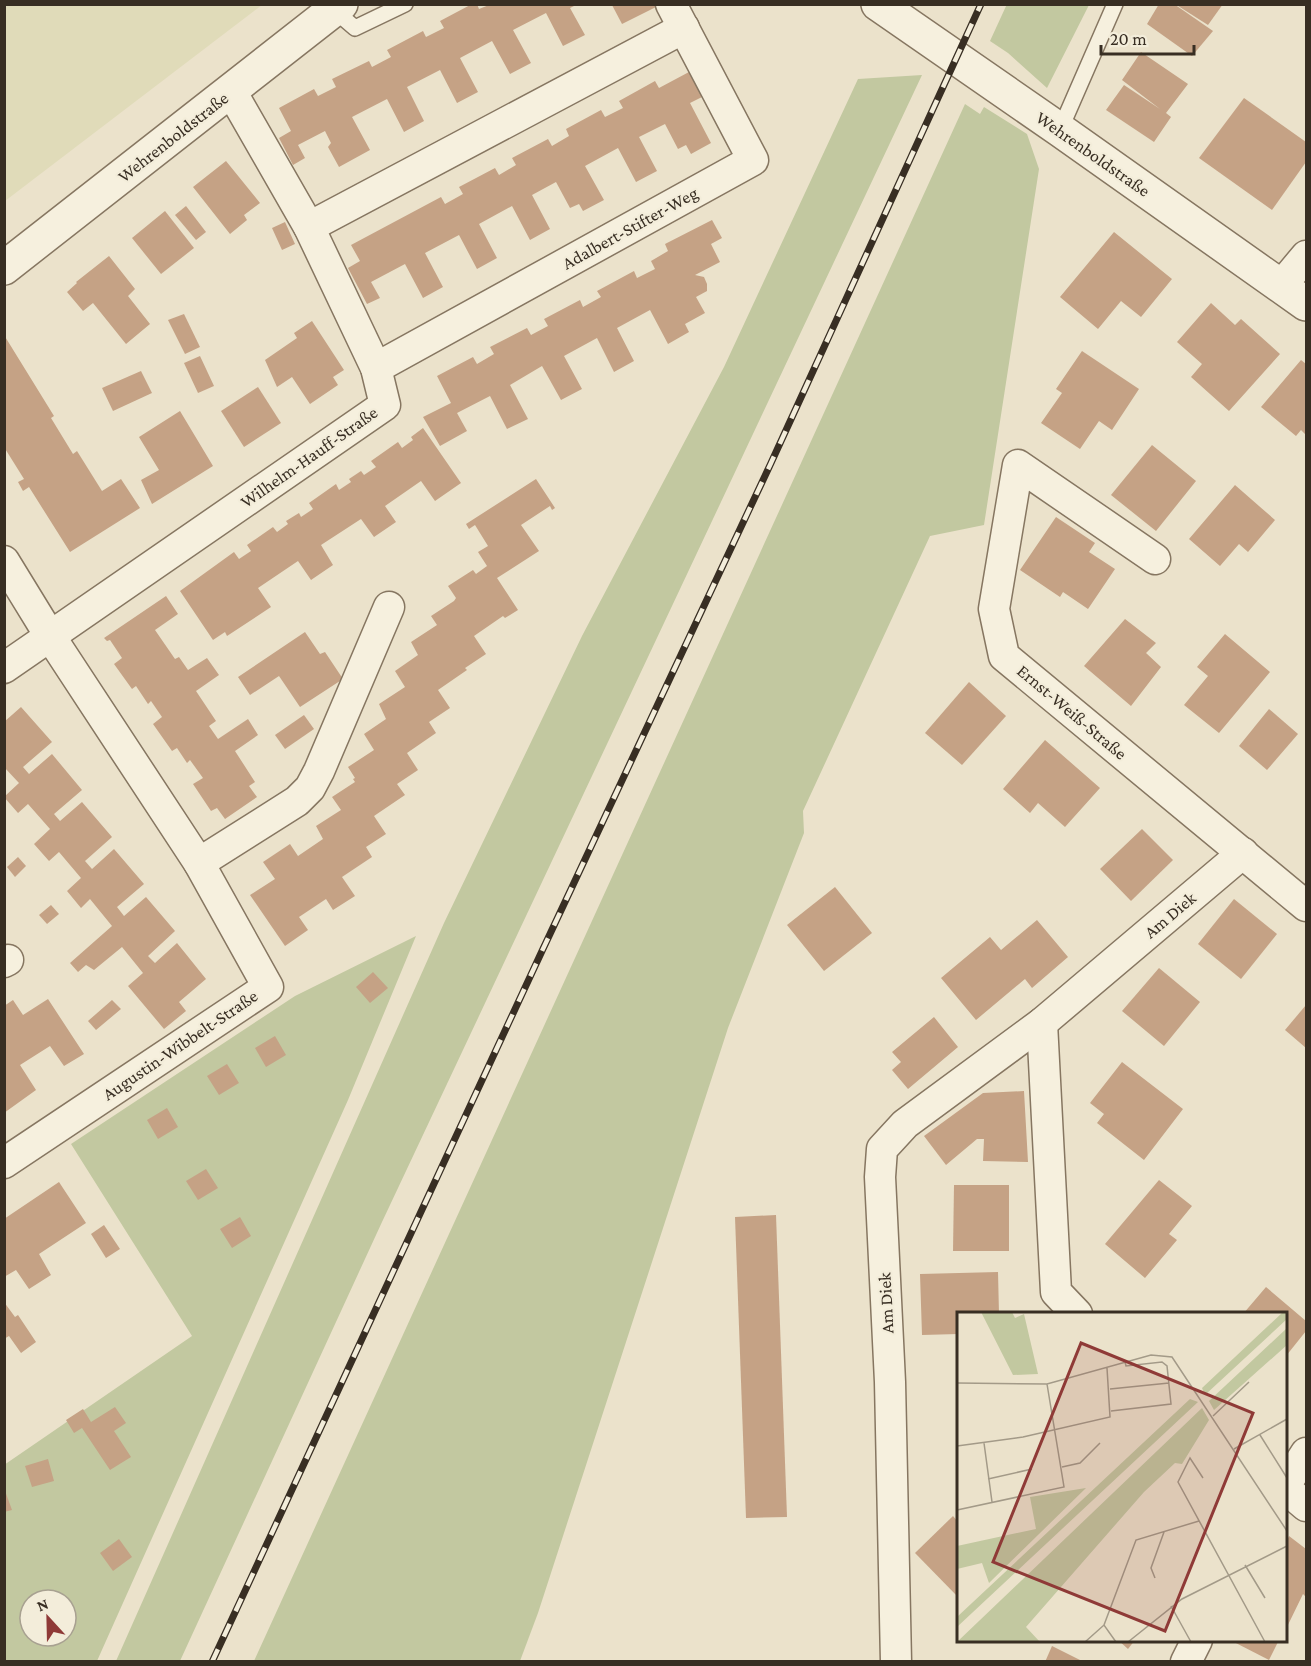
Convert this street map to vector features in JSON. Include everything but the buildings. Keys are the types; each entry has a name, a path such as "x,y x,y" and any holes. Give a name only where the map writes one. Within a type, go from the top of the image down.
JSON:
{"street":[{"name":"Wehrenboldstraße","path":"878,4 1294,295"},
{"name":"Wehrenboldstraße","path":"4,268 338,7"},
{"name":"Adalbert-Stifter-Weg","path":"309,226 677,16 753,160 376,368"},
{"name":"Wilhelm-Hauff-Straße","path":"4,668 385,405 376,368 309,226 231,92"},
{"path":"1294,295 1306,256"},
{"name":"Ernst-Weiß-Straße","path":"1155,559 1018,465 994,609 1004,656 1306,906"},
{"name":"Augustin-Wibbelt-Straße","path":"4,561 50,636 199,863 268,987 4,1163"},
{"path":"199,863 297,801 310,788 389,607"},
{"name":"Am Diek","path":"896,1662 890,1382 880,1177 882,1149 905,1124 1042,1023 1243,853"},
{"path":"1042,1023 1056,1292 1075,1312"},
{"path":"1287,1482 1306,1453"},
{"path":"1287,1491 1306,1506"},
{"path":"1186,1662 1196,1642"}],"lane":[{"path":"338,7 355,28 405,4"},
{"path":"1060,130 1115,4"}],"shaded area":[{"path":"5,4 262,4 262,5 5,201"}],"green space":[{"path":"1007,4 1089,5 1047,88 1008,53 990,41"},
{"path":"922,75 382,1222 180,1661 116,1661 444,923 582,636 724,367 858,79"},
{"path":"965,104 980,114 984,107 1027,134 1039,169 984,525 930,536 803,811 804,833 728,1028 538,1613 520,1661 254,1661"},
{"path":"416,936 348,1100 97,1661 5,1661 4,1465 192,1336 71,1144 295,996"}],"railway":[{"path":"212,1662 771,463 981,4"}]}
